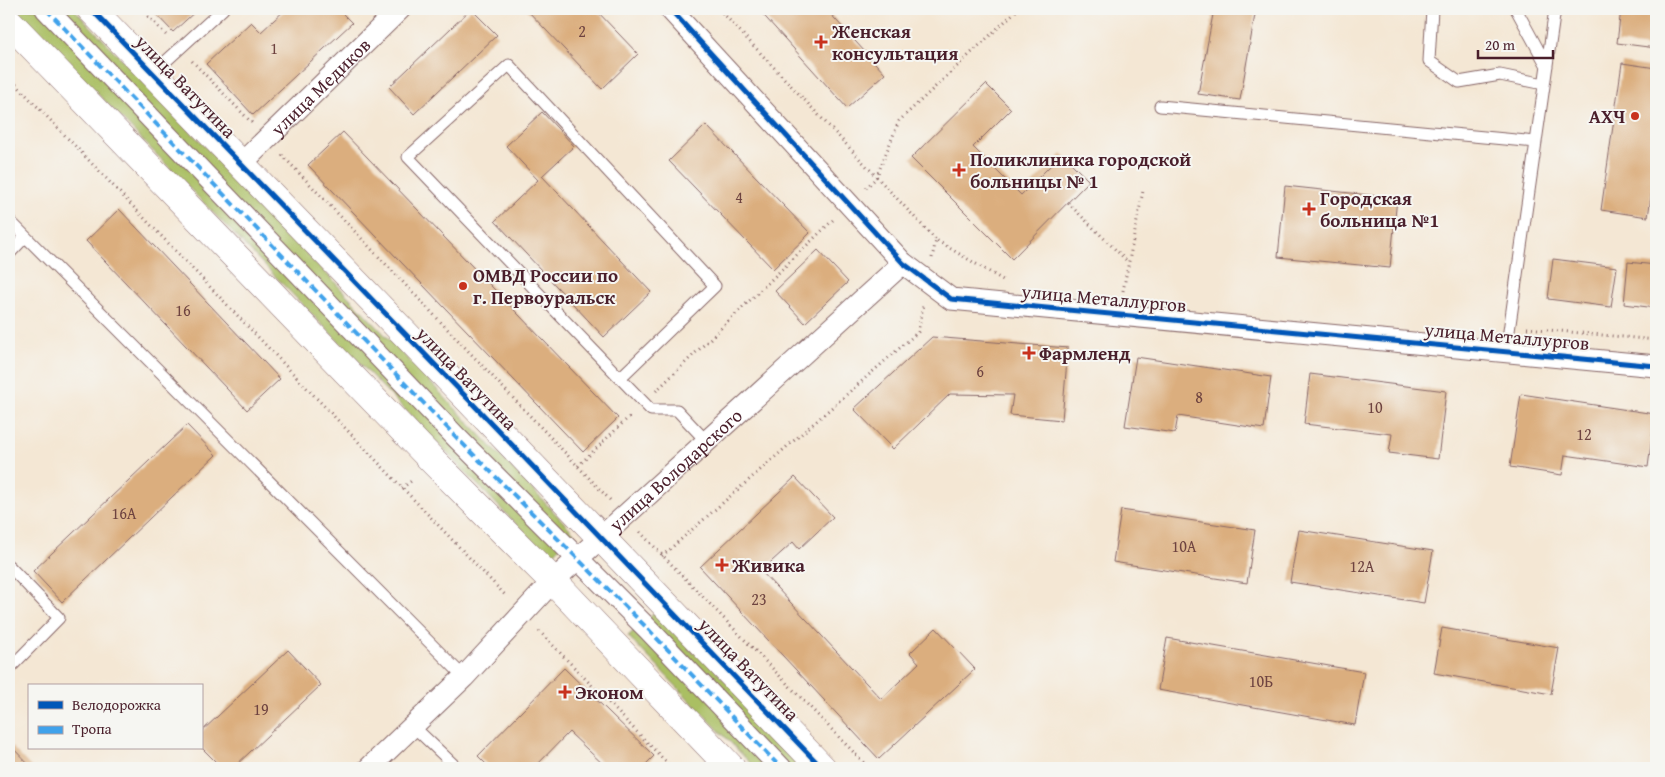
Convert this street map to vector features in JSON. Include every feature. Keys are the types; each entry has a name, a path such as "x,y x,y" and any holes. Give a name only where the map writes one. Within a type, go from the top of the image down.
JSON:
{"street":[{"path":"46,9 458,439 648,630 781,768"},
{"name":"улица Ватутина","path":"91,9 822,768"},
{"name":"улица Медиков","path":"241,164 400,9"},
{"name":"улица Металлургов","path":"670,9 903,263 951,299 1656,366"},
{"path":"9,22 731,768"},
{"name":"улица Володарского","path":"369,768 464,677 553,582 903,263"}],"lane":[{"path":"153,73 223,9"},
{"path":"1432,9 1429,62 1459,82 1500,74 1544,84"},
{"path":"1516,9 1547,66"},
{"path":"1506,352 1555,9"},
{"path":"620,378 715,286 509,65 408,157 620,378 644,403 651,410 677,410 707,442"},
{"path":"1160,106 1536,142"},
{"path":"9,220 464,677"},
{"path":"9,254 26,237"},
{"path":"9,566 59,618 9,668"},
{"path":"413,726 457,768"}],"path":[{"path":"141,9 266,138 662,556 869,768"},
{"path":"719,9 936,240 1004,280"},
{"path":"578,466 876,178 899,121 1018,9"},
{"path":"9,77 672,768"},
{"path":"1133,292 1123,291 1143,191"},
{"path":"1068,203 1129,262"},
{"path":"662,556 918,332 936,240"},
{"path":"1510,326 1656,340"}],"green space":[{"path":"15,9 74,9 574,533 549,558"},
{"path":"658,610 809,768 755,768 628,636"}],"building":[{"path":"151,9 198,9 173,32"},
{"path":"286,9 338,9 352,23 253,115 206,64 251,22 261,32"},
{"path":"471,9 497,35 414,114 389,87"},
{"path":"526,9 595,9 638,54 602,89"},
{"name":"Женская консультация","path":"758,9 826,9 885,74 847,108"},
{"path":"1214,9 1256,9 1240,100 1198,94"},
{"path":"1621,9 1656,9 1656,48 1617,43"},
{"name":"АХЧ","path":"1622,63 1656,68 1656,163 1648,217 1601,210"},
{"name":"Поликлиника городской больницы № 1","path":"986,84 1011,109 973,147 1021,195 1062,154 1089,181 1012,259 911,158"},
{"path":"542,112 574,146 542,176 651,292 604,337 495,221 538,180 506,146"},
{"path":"706,125 810,233 773,269 669,161"},
{"path":"343,132 618,418 583,452 308,165"},
{"path":"1285,186 1397,198 1390,268 1278,257"},
{"path":"119,209 280,379 247,410 86,241"},
{"path":"818,250 848,282 805,323 775,291"},
{"path":"1553,259 1617,267 1611,307 1548,299"},
{"path":"1628,262 1656,265 1656,308 1624,304"},
{"path":"932,337 1068,348 1062,420 1010,415 1013,395 950,394 893,449 854,409"},
{"path":"1136,357 1271,377 1264,429 1178,416 1175,433 1125,426"},
{"path":"1310,374 1446,391 1438,459 1389,453 1392,434 1304,424"},
{"path":"1521,394 1655,414 1648,467 1565,455 1562,475 1510,467"},
{"path":"187,425 216,455 62,602 33,571"},
{"path":"795,477 833,517 799,549 793,542 761,571 881,699 919,663 910,653 936,628 975,669 879,759 700,567"},
{"path":"1121,510 1255,530 1247,583 1113,562"},
{"path":"1299,530 1433,551 1424,603 1290,582"},
{"path":"1442,628 1559,648 1551,694 1434,673"},
{"path":"1167,638 1364,672 1355,725 1158,690"},
{"path":"288,650 321,685 233,768 222,768 202,748 202,731"},
{"path":"564,668 654,756 642,768 607,768 569,732 534,768 490,768 478,756"},
{"path":"9,744 32,768 9,768"}],"marked path":[{"path":"46,9 458,439 648,629 781,768"}],"cycle path":[{"path":"91,9 822,768"},
{"path":"670,9 903,263 951,299 1656,366"}],"place":[{"name":"Женская консультация","path":"821,42"},
{"name":"АХЧ","path":"1635,116"},
{"name":"Поликлиника городской больницы № 1","path":"959,170"},
{"name":"Городская больница №1","path":"1309,209"},
{"name":"ОМВД России по г. Первоуральск","path":"463,286"},
{"name":"Фармленд","path":"1029,353"},
{"name":"Живика","path":"722,565"},
{"name":"Эконом","path":"565,692"}]}
